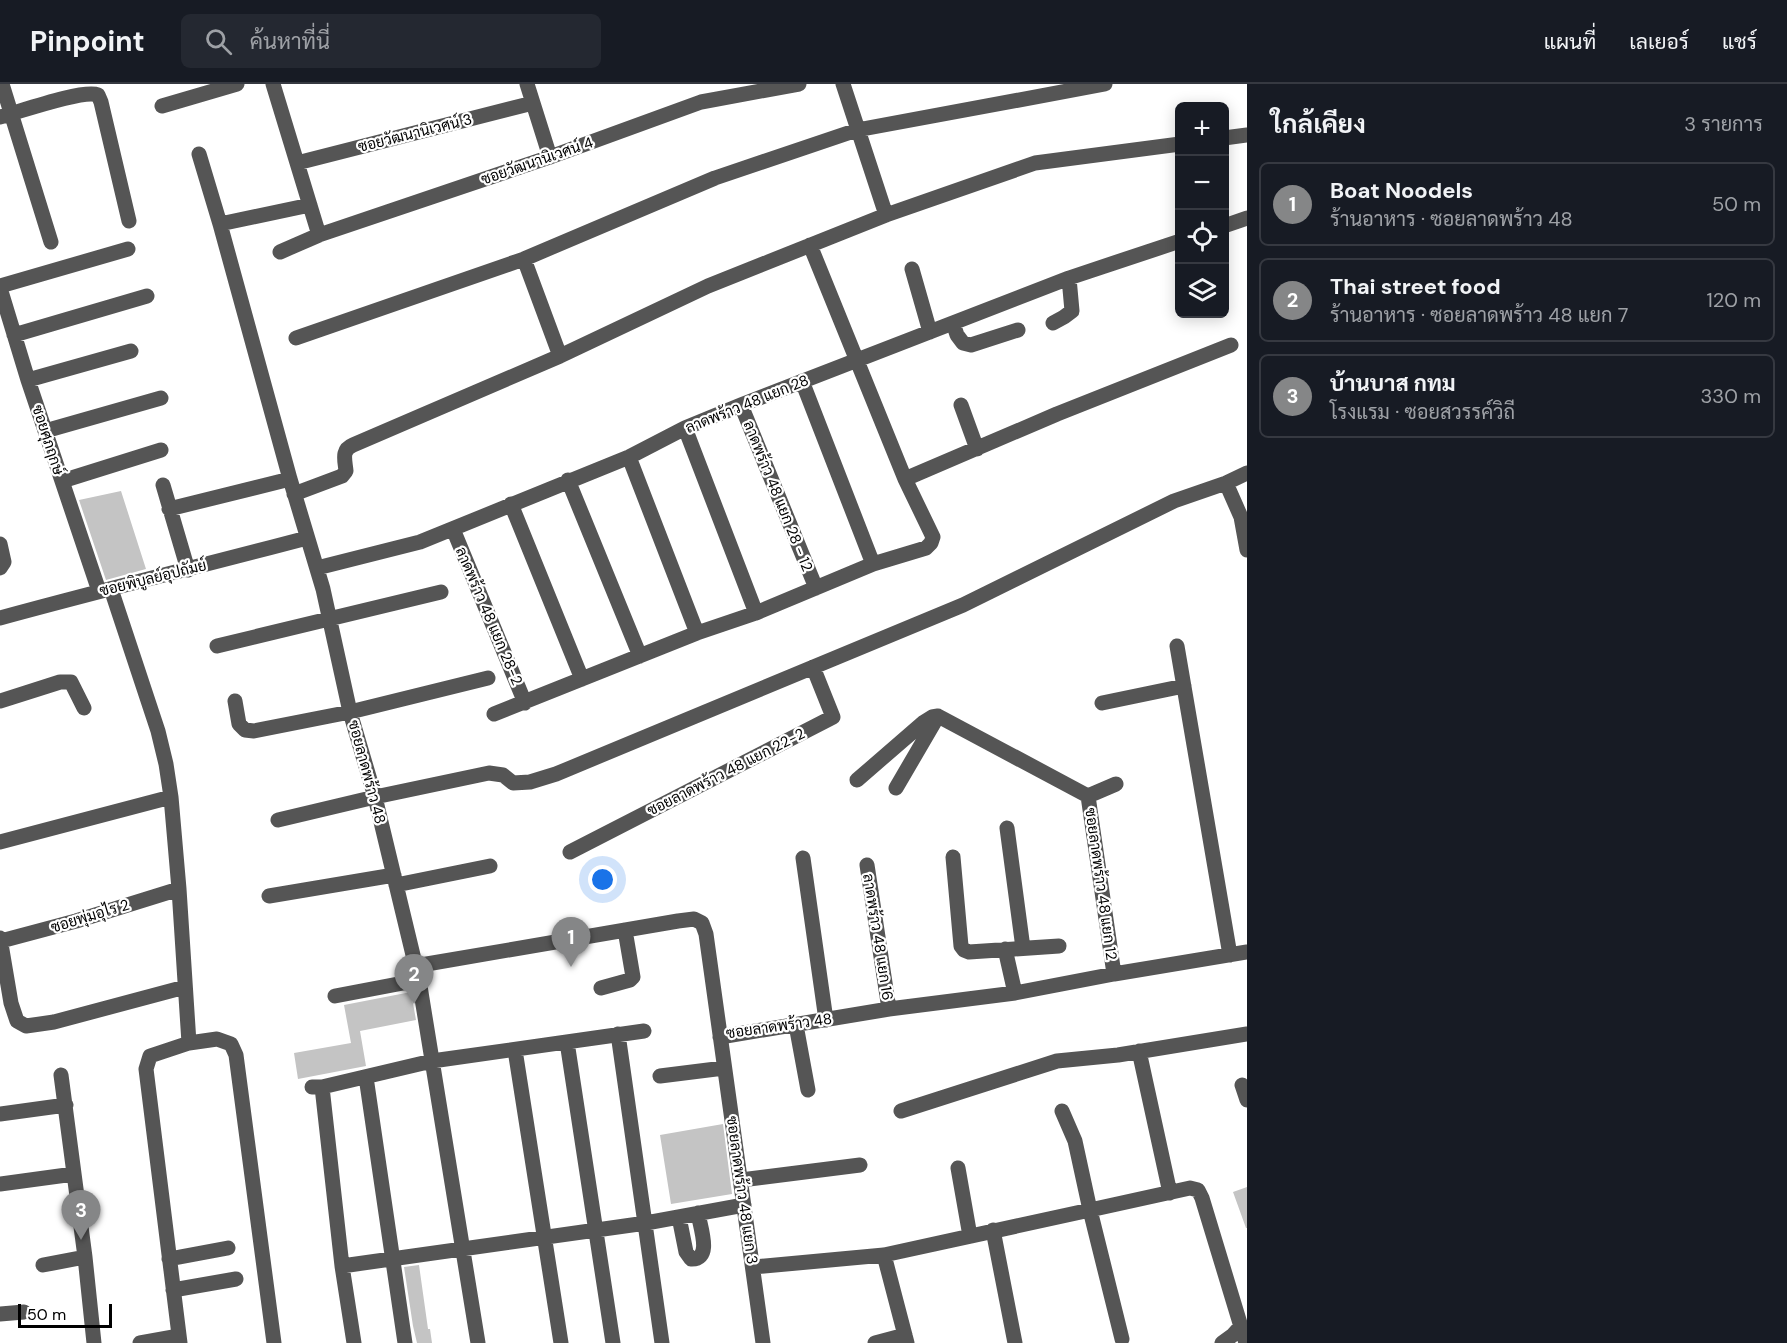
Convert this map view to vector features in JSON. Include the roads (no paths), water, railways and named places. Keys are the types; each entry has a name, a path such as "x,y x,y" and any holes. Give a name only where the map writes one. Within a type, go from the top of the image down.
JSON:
{"street":[{"path":"2,84 5,116 51,242"},
{"path":"162,106 237,84"},
{"path":"273,84 319,235"},
{"path":"527,84 550,158"},
{"name":"ซอยวัฒนานิเวศน์ 4","path":"280,252 319,235 550,158 701,102 799,84"},
{"path":"843,84 886,215"},
{"path":"296,338 524,259 715,178 857,130 1105,84"},
{"path":"5,116 72,90 98,95 129,221"},
{"name":"ซอยวัฒนานิเวศน์ 3","path":"297,163 533,103"},
{"path":"1229,137 1247,135"},
{"path":"169,509 342,476 346,471 344,454 349,447 560,356 708,286 886,215 1035,163 1175,145"},
{"name":"ซอยลาดพร้าว 48","path":"199,154 292,487 317,568 350,712 375,797 417,973 625,930 694,919 702,923 706,934 720,1037 889,1009 1015,993 1247,952"},
{"path":"220,224 310,205"},
{"path":"1229,224 1247,218"},
{"name":"ลาดพร้าว 48 แยก 28","path":"317,568 408,547 629,457 685,429 741,405 1069,278 1175,242"},
{"path":"494,714 697,633 756,613 873,564 926,548 931,543 933,537 905,479 810,245"},
{"path":"0,287 128,249"},
{"path":"524,259 560,356"},
{"path":"912,269 930,332"},
{"path":"1053,323 1072,311 1069,278"},
{"name":"ซอยศุภฤกษ์","path":"0,287 62,481 158,731 171,797 189,1043"},
{"path":"14,334 147,297"},
{"path":"953,323 963,343 971,345 1018,330"},
{"path":"905,479 1057,414 1232,345"},
{"path":"28,380 131,351"},
{"path":"802,381 873,564"},
{"path":"45,431 161,398"},
{"name":"ลาดพร้าว 48 แยก 28 - 12","path":"741,405 816,588"},
{"path":"962,405 977,449"},
{"path":"685,429 756,613"},
{"path":"62,481 161,450"},
{"path":"629,457 697,633"},
{"path":"278,820 489,773 503,775 513,783 530,782 556,774 963,605 1174,501 1226,483 1247,473"},
{"path":"568,480 640,656"},
{"path":"1226,483 1241,518 1247,550"},
{"path":"163,485 188,570"},
{"path":"512,504 582,680"},
{"name":"ลาดพร้าว 48 แยก 28-2","path":"453,529 525,703"},
{"name":"ซอยพิบูลย์อุปถัมย์","path":"0,618 307,538"},
{"path":"0,544 4,562 0,568"},
{"path":"217,646 441,592"},
{"path":"1177,646 1230,955"},
{"name":"ซอยลาดพร้าว 48 แยก 22-2","path":"570,852 833,717 813,667"},
{"path":"235,701 239,724 245,730 254,731 350,712 488,678"},
{"path":"0,701 66,681 71,682 84,708"},
{"path":"1102,703 1184,686"},
{"path":"857,780 924,722 938,716"},
{"path":"896,788 938,716"},
{"name":"ซอยลาดพร้าว 48 แยก 12","path":"938,716 1088,796 1114,974"},
{"path":"1088,796 1116,784"},
{"path":"0,842 171,797"},
{"path":"1007,828 1023,948"},
{"path":"953,856 961,946 964,950 969,952 1059,946"},
{"path":"803,858 826,1020"},
{"name":"ลาดพร้าว 48 แยก 16","path":"867,865 889,1009"},
{"path":"269,896 490,867"},
{"name":"ซอยพุ่มอุไร 2","path":"0,940 76,921 179,889"},
{"path":"601,988 630,980 633,977 625,930"},
{"path":"0,940 11,1003 17,1021 26,1026 54,1022 185,987"},
{"path":"1005,949 1015,993"},
{"path":"335,996 417,973 478,1343"},
{"path":"796,1025 808,1090"},
{"path":"354,1343 317,1087 432,1061 644,1031"},
{"path":"618,1034 662,1343"},
{"path":"901,1111 1058,1061 1247,1034"},
{"name":"ซอยลาดพร้าว 48 แยก 3","path":"720,1037 763,1343"},
{"path":"140,1343 179,1340 146,1069 150,1056 189,1043 217,1039 231,1044 236,1055 274,1343"},
{"path":"567,1042 613,1343"},
{"path":"515,1050 561,1343"},
{"path":"1139,1051 1170,1192"},
{"path":"660,1076 724,1068"},
{"path":"61,1075 94,1343"},
{"path":"366,1077 405,1343"},
{"path":"0,1114 66,1105"},
{"path":"1062,1111 1075,1141 1122,1340"},
{"path":"741,1180 860,1165"},
{"path":"958,1168 970,1236"},
{"path":"0,1184 74,1174"},
{"path":"754,1267 884,1255 1190,1188 1198,1190 1202,1198 1246,1343"},
{"path":"342,1266 646,1223 744,1205"},
{"path":"679,1217 687,1252 691,1259 696,1260 701,1258 704,1252 698,1214"},
{"path":"993,1230 1015,1343"},
{"path":"170,1259 228,1248"},
{"path":"875,1343 906,1339 884,1255"},
{"path":"43,1265 85,1257"},
{"path":"173,1290 236,1280"},
{"path":"0,1314 24,1312"},
{"path":"1222,1343 1241,1326"}],"place":[{"name":"Boat Noodels","path":"571,967"},
{"name":"Thai street food","path":"414,1004"},
{"name":"บ้านบาส กทม","path":"81,1240"}]}
